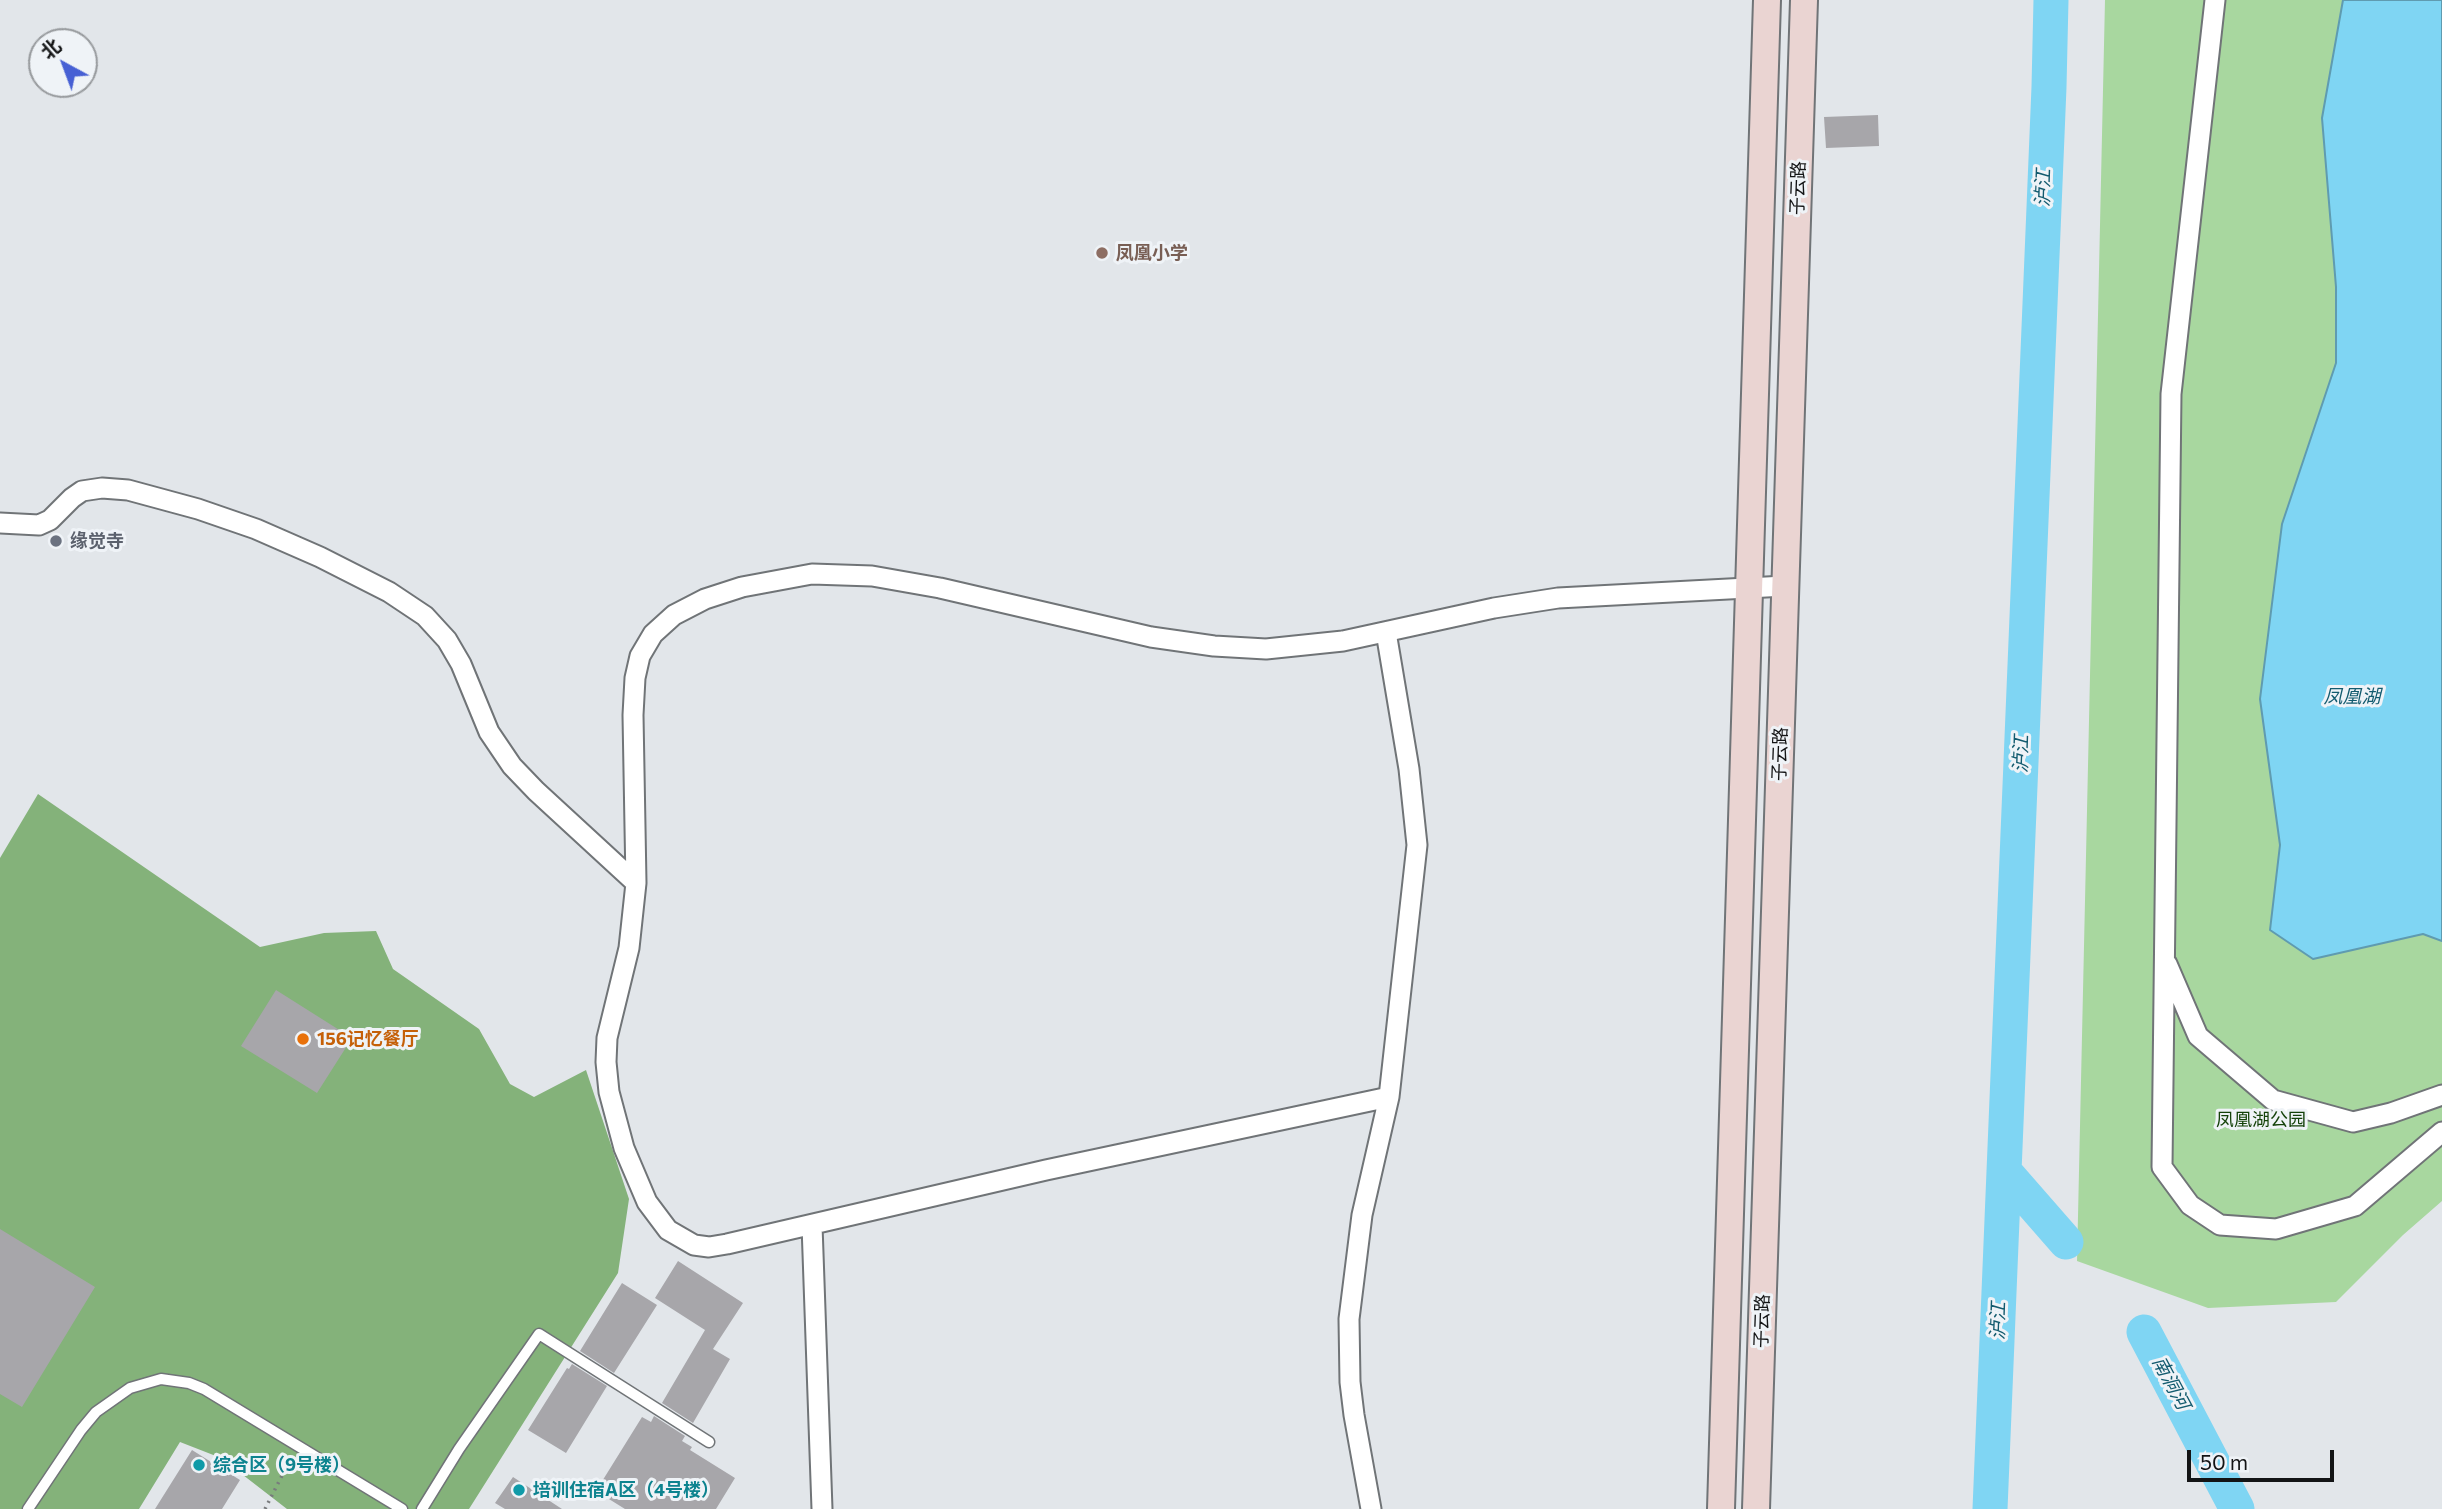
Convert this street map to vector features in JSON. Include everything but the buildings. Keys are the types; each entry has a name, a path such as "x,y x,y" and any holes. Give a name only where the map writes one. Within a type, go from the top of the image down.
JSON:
{"main road":[{"name":"子云路","path":"1721,1509 1767,0"},
{"name":"子云路","path":"1756,1509 1804,0"}],"street":[{"path":"2215,0 2171,394 2165,960 2160,1129 2162,1167 2190,1205 2220,1225 2276,1229 2355,1206 2442,1132"},
{"path":"0,523 39,525 50,520 82,491 102,488 128,490 256,528 320,556 389,592 425,616 447,640 461,664 489,732 512,766 636,883"},
{"path":"1389,1097 1046,1170 727,1244 709,1247 694,1245 668,1230 647,1202 624,1148 616,1121 606,1062 609,1027 629,948 636,883 633,715 635,678 640,656 653,634 662,624 688,606 720,593 779,579 842,573 913,582 1151,637 1214,646 1266,649 1301,647 1386,632 1494,608 1558,598 1785,586"},
{"path":"1371,1509 1354,1415 1349,1319 1362,1215 1389,1097 1417,845 1409,769 1386,632"},
{"path":"2165,960 2199,1036 2273,1100 2353,1122 2391,1113 2442,1095"},
{"path":"812,1225 821,1509"}],"lane":[{"path":"422,1509 459,1449 539,1334 709,1442"},
{"path":"28,1509 80,1430 96,1412 121,1393 147,1381 175,1380 204,1389 402,1509"}],"path":[{"path":"265,1509 296,1446"}],"green space":[{"name":"凤凰湖公园","path":"2105,0 2442,0 2442,1201 2403,1235 2336,1302 2208,1308 2077,1261"},
{"path":"38,794 260,947 324,933 376,931 393,969 479,1029 510,1084 534,1097 586,1070 629,1199 618,1273 469,1509 287,1509 221,1458 180,1442 139,1509 0,1509 0,858"}],"water":[{"name":"凤凰湖","path":"2343,0 2442,0 2442,941 2423,934 2313,959 2270,930 2280,845 2260,699 2282,524 2336,363 2336,287 2322,118"}],"waterway":[{"name":"泸江","path":"1990,1509 2051,0"},
{"name":"南洞河","path":"2004,1171 2066,1242"},
{"name":"南洞河","path":"2144,1332 2237,1509"}],"place":[{"name":"凤凰小学","path":"1102,253"},
{"name":"缘觉寺","path":"56,541"},
{"name":"156记忆餐厅","path":"303,1039"},
{"name":"综合区（9号楼）","path":"199,1465"},
{"name":"培训住宿A区（4号楼）","path":"519,1490"}]}
